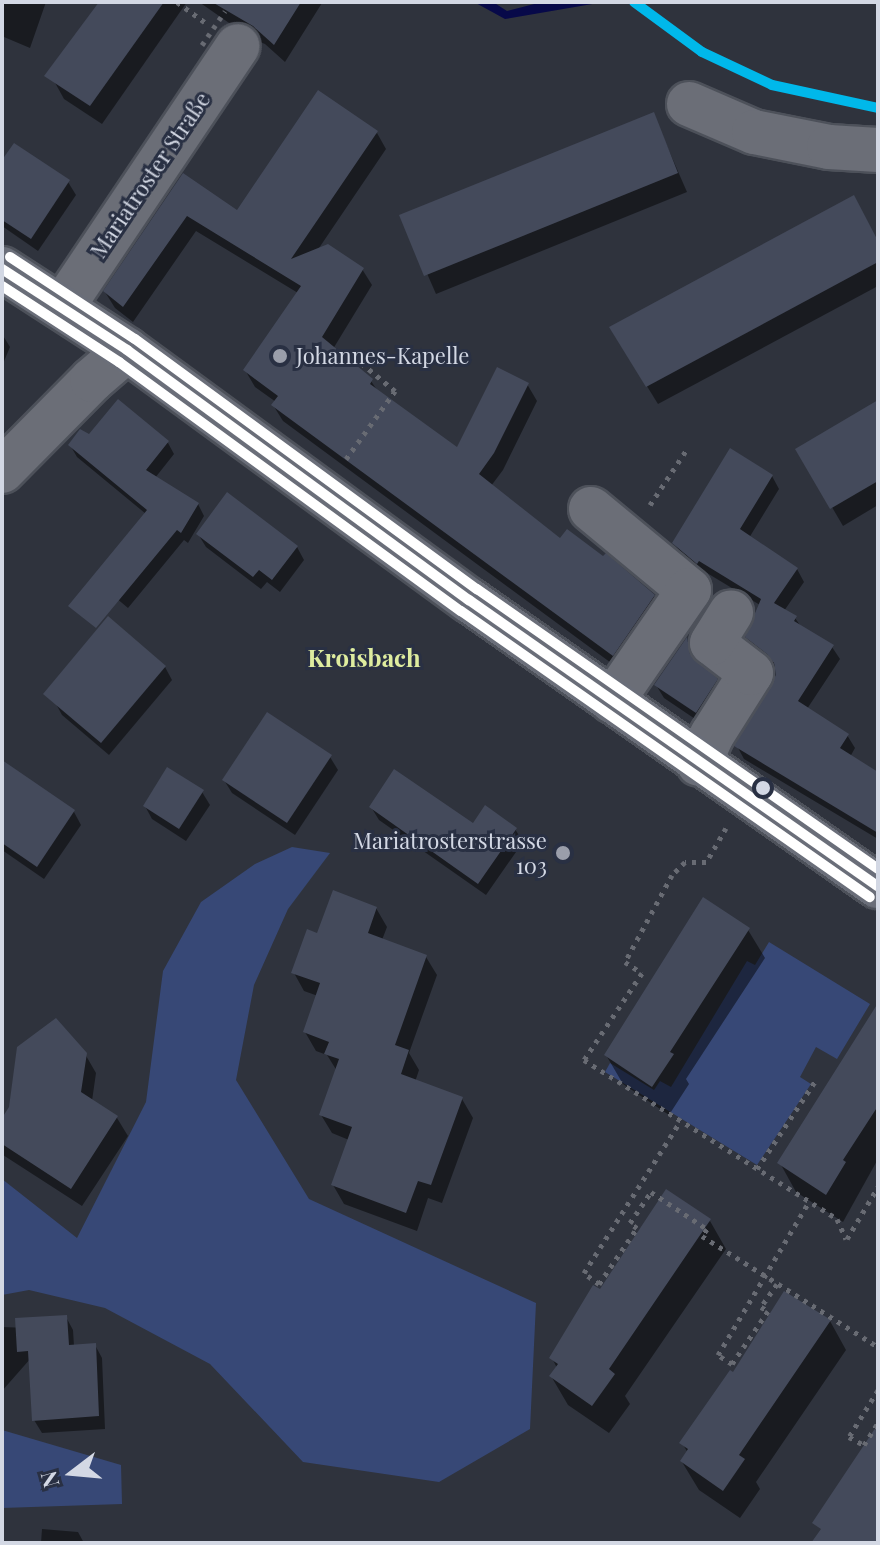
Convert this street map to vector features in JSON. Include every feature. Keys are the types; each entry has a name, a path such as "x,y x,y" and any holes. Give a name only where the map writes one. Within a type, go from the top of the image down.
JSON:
{"main road":[{"path":"2,269 127,350 699,764 878,886"}],"street":[{"name":"Mariatroster Straße","path":"63,306 222,34"},
{"path":"689,104 754,132 829,147 878,150"},
{"path":"2,471 92,380 127,350"},
{"path":"591,509 689,590 612,701"},
{"path":"699,764 712,735 751,673 712,643 731,612"}],"path":[{"path":"343,463 395,391 359,361"},
{"path":"627,540 687,449"},
{"path":"727,826 706,862 685,862 672,875 625,962 642,973 584,1060 837,1219 846,1239 878,1187"},
{"path":"757,1169 816,1080"},
{"path":"680,1122 584,1273 599,1284 637,1228 630,1223 651,1192 707,1229 702,1236 878,1347"},
{"path":"777,1284 761,1307 768,1311 732,1364 718,1355 809,1202"},
{"path":"878,1390 849,1437 864,1445 878,1423"}],"shaded area":[{"path":"474,2 493,2 507,11 542,2 604,2 505,19"},
{"path":"292,847 330,853 288,909 254,985 236,1080 309,1199 536,1303 530,1429 439,1482 303,1462 210,1364 105,1308 29,1290 2,1295 2,1179 77,1238 146,1102 163,971 201,902 255,864"},
{"path":"769,942 870,1004 837,1059 816,1047 800,1077 811,1084 757,1165 605,1072 610,1063 654,1090 660,1081 671,1087 747,961 755,965"},
{"path":"2,1430 121,1465 122,1504 2,1508"}],"building":[{"path":"99,2 164,2 90,106 44,76"},
{"path":"212,2 301,2 274,45 253,26"},
{"path":"318,90 378,131 291,259 328,244 364,268 322,337 373,379 370,384 457,447 497,367 529,383 494,453 479,474 560,538 567,529 603,556 606,553 655,595 613,656 271,405 278,396 243,370 301,286 187,216 123,307 103,291 183,173 237,210"},
{"path":"654,112 678,173 424,276 399,215"},
{"path":"14,143 70,180 31,239 2,220 2,160"},
{"path":"854,195 878,241 878,262 646,387 609,327"},
{"path":"118,399 169,441 146,470 199,503 181,533 177,530 96,628 68,606 147,510 68,445 80,429 89,434"},
{"path":"878,400 878,481 830,509 795,449"},
{"path":"730,448 773,475 740,529 798,568 774,603 797,616 794,621 834,645 798,701 849,734 840,748 878,772 878,833 734,746 776,675 774,663 767,654 745,637 761,599 699,561 697,564 672,543"},
{"path":"227,492 298,546 272,580 259,570 253,577 196,534"},
{"path":"108,616 166,666 101,743 43,694"},
{"path":"687,637 690,654 718,679 696,713 654,685"},
{"path":"267,712 332,755 287,823 222,780"},
{"path":"2,760 75,810 37,867 2,843"},
{"path":"167,767 204,790 179,829 143,806"},
{"path":"394,769 473,823 485,805 517,828 478,884 369,807"},
{"path":"333,890 377,907 368,933 427,955 395,1045 409,1050 401,1074 463,1097 431,1185 418,1181 406,1213 331,1185 352,1127 319,1115 339,1059 324,1054 329,1042 303,1032 320,983 291,973 307,929 317,933"},
{"path":"703,897 750,928 670,1052 674,1054 652,1087 604,1055"},
{"path":"878,1003 878,1106 843,1160 846,1162 826,1195 777,1163"},
{"path":"56,1018 87,1053 81,1092 118,1116 71,1189 2,1144 2,1118 9,1107 17,1047"},
{"path":"666,1189 711,1219 609,1369 615,1374 592,1406 549,1376 558,1364 549,1358 593,1285 600,1289"},
{"path":"784,1291 831,1320 739,1455 745,1459 723,1491 680,1461 688,1449 679,1443 730,1370 733,1372"},
{"path":"67,1315 69,1345 96,1343 99,1416 32,1421 28,1351 17,1352 15,1318"},
{"path":"878,1424 878,1543 811,1543 821,1529 812,1523"}],"transit line":[{"path":"634,2 702,52 772,85 878,108"},
{"path":"10,257 135,339 477,589 878,869"},
{"path":"2,269 127,350 469,600 878,886"},
{"path":"2,286 119,362 461,611 870,897"}],"place":[{"name":"Johannes-Kapelle","path":"280,356"},
{"name":"Mariatrosterstrasse 103","path":"563,853"}],"district":[{"name":"Kroisbach","path":"364,658"}]}
